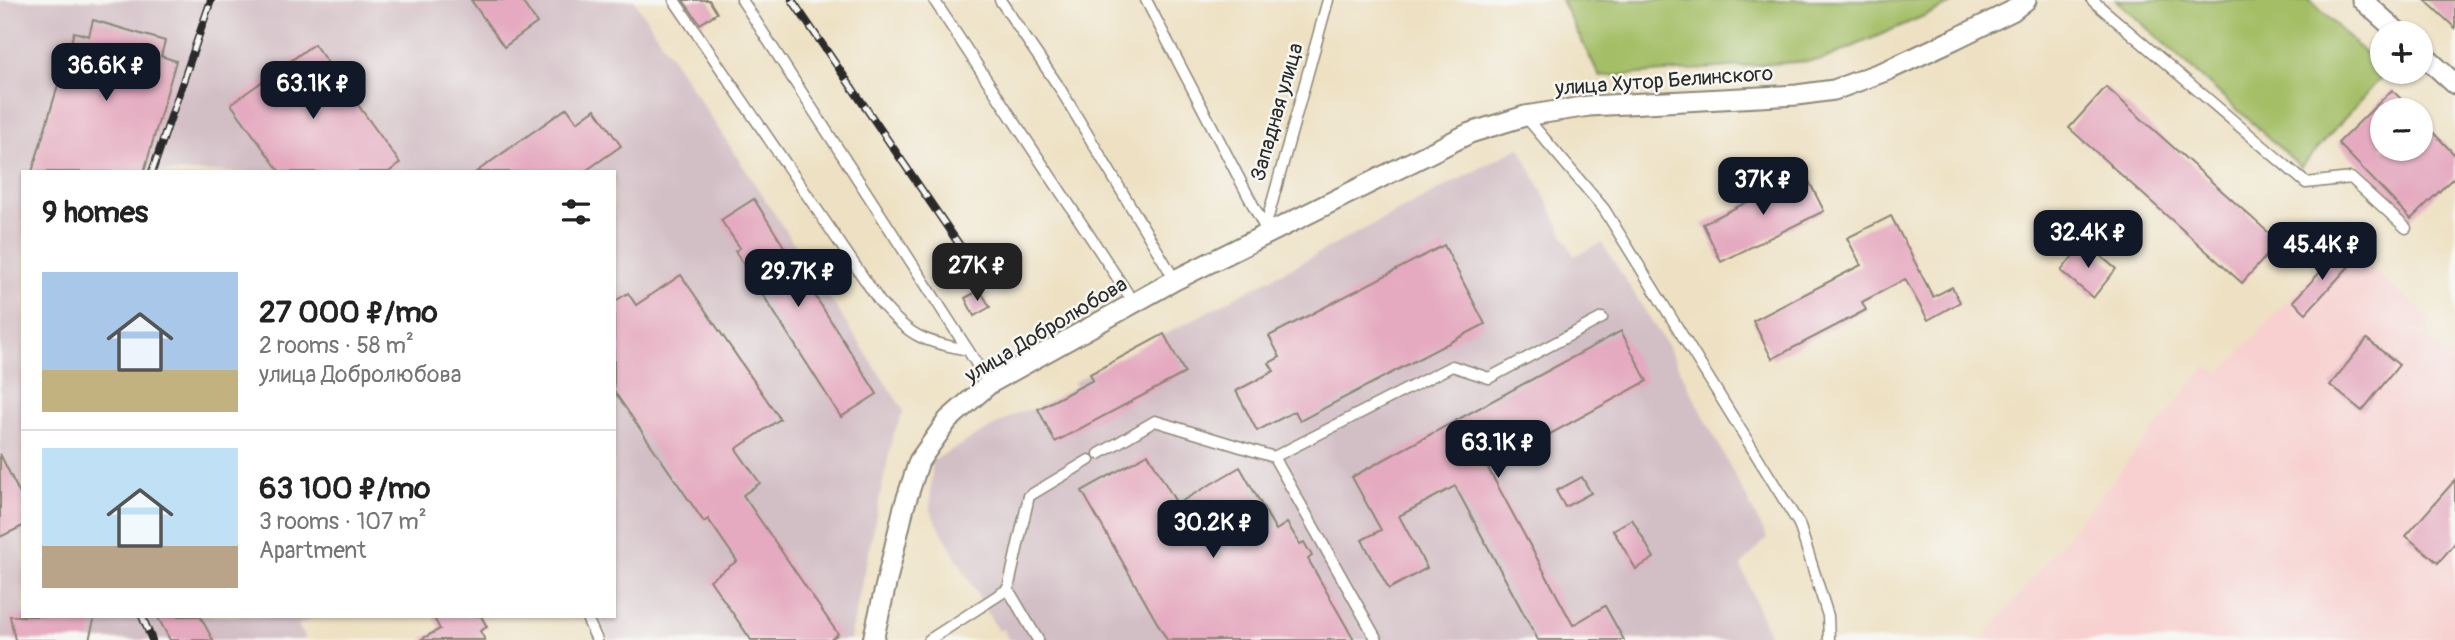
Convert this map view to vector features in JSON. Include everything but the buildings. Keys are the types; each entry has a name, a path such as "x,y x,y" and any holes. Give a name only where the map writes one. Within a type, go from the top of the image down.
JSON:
{"street":[{"name":"улица Хутор Белинского","path":"1266,230 1470,133 1525,116 1589,106 1797,95 1834,90 1944,45 2012,11 2026,0"},
{"path":"2362,0 2386,21"},
{"path":"2433,64 2455,84"},
{"name":"улица Добролюбова","path":"873,640 904,507 919,461 948,419 989,384 1266,230"}],"lane":[{"path":"674,0 880,302 901,326 926,341 968,350"},
{"path":"742,0 989,384"},
{"path":"934,0 1134,303"},
{"path":"1000,0 1059,87 1175,280"},
{"path":"1146,0 1266,230"},
{"name":"Западная улица","path":"1266,230 1328,0"},
{"path":"2092,0 2306,183 2351,178 2406,228"},
{"path":"1525,116 1604,209 1799,524 1828,615 1829,640"},
{"path":"1274,457 1452,366 1489,378 1602,318"},
{"path":"1099,454 1155,421 1274,457 1377,640"},
{"path":"1038,640 1008,589 1029,496 1089,460"},
{"path":"929,640 1008,589"},
{"path":"587,618 597,640"}],"shaded area":[{"path":"0,0 634,0 904,411 893,435 850,640 610,640 599,618 616,618 616,170 21,170 21,618 312,618 298,625 306,640 0,640"},
{"path":"1520,147 1574,256 1602,243 1667,345 1767,538 1741,566 1771,640 1009,640 1003,629 998,631 930,511 932,461 1019,412 1036,409 1076,386 1074,382"},
{"path":"2341,243 2432,320 2421,335 2455,361 2455,640 1982,640 2205,367 2221,373"}],"green space":[{"path":"1561,0 1961,0 1822,60 1600,77"},
{"path":"2116,0 2310,0 2370,58 2370,84 2375,84 2301,167"}],"railway":[{"path":"153,170 211,0"},
{"path":"792,0 965,253"},
{"path":"143,618 152,640"}]}
